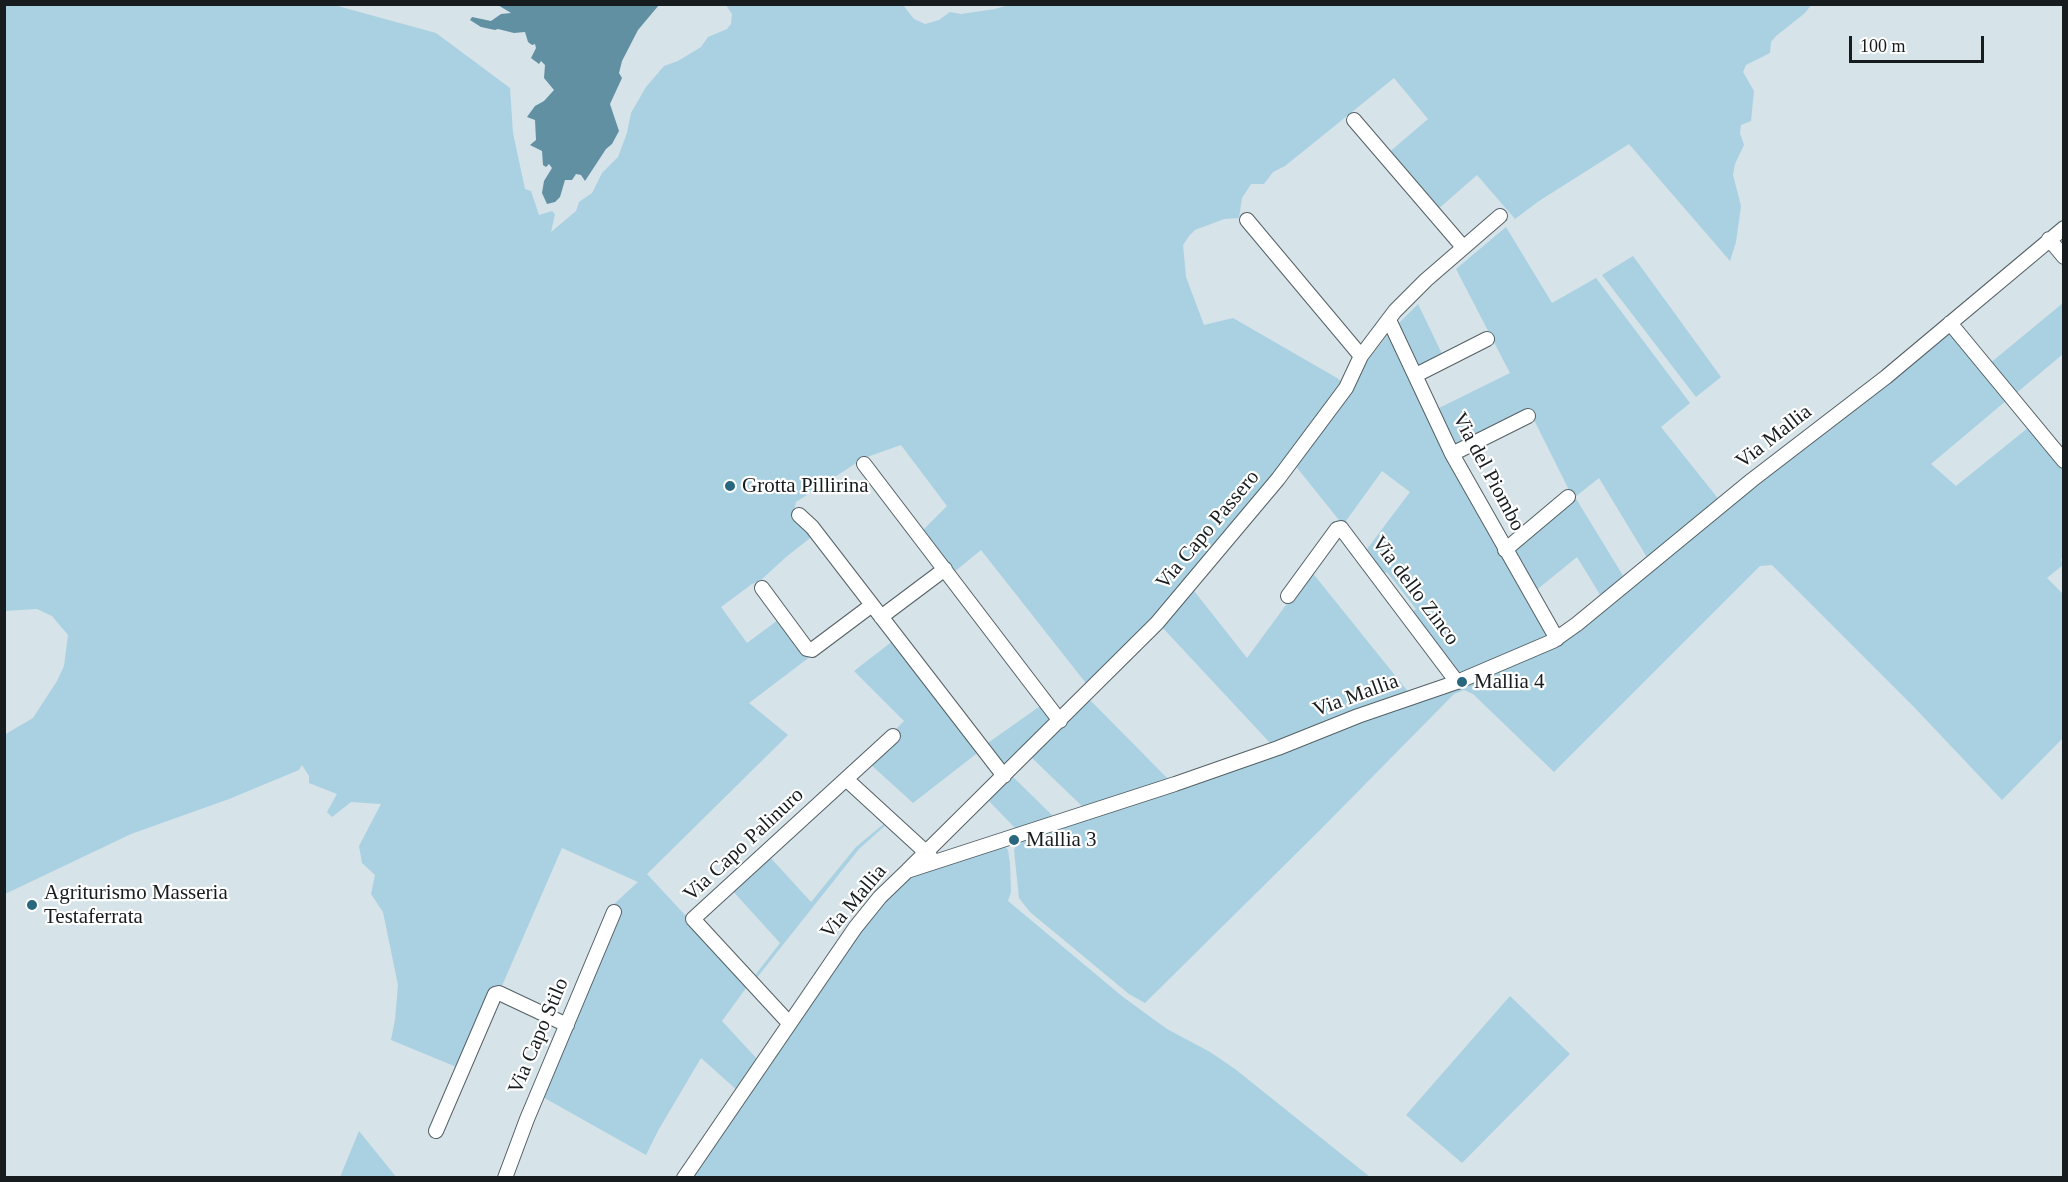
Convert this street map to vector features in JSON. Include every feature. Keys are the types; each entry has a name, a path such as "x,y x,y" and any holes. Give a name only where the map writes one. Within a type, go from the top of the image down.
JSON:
{"street":[{"path":"1354,120 1463,247"},
{"name":"Via Capo Passero","path":"907,872 1157,623 1278,479 1346,388 1361,356 1389,320 1425,280 1500,216"},
{"path":"1247,220 1361,356"},
{"name":"Via Mallia","path":"684,1178 855,928 880,897 907,872 1278,748 1358,716 1457,682 1557,639 1743,487 1886,377 2064,228"},
{"path":"2049,239 2064,257"},
{"name":"Via del Piombo","path":"1389,320 1452,454 1557,639"},
{"path":"1950,323 2064,461"},
{"path":"1416,375 1487,339"},
{"path":"1452,454 1528,416"},
{"path":"864,464 1060,720"},
{"path":"1505,550 1569,497"},
{"path":"799,515 812,527 1004,776"},
{"name":"Via dello Zinco","path":"1288,596 1337,529 1341,528 1457,682"},
{"path":"881,617 945,569"},
{"path":"762,588 807,649 812,650 872,605"},
{"path":"893,736 846,778 936,862"},
{"name":"Via Capo Palinuro","path":"789,1023 693,919 846,778"},
{"name":"Via Capo Stilo","path":"505,1178 527,1119 614,912"},
{"path":"436,1131 495,994 499,993 567,1025"}],"shaded area":[{"path":"1012,4 1811,5 1805,13 1776,36 1771,42 1770,53 1746,65 1743,72 1754,91 1751,121 1741,125 1740,133 1744,145 1735,164 1733,175 1741,206 1736,242 1730,261 1629,144 1539,201 1515,219 1477,175 1437,210 1387,154 1428,119 1394,78 1285,166 1273,172 1264,184 1251,184 1242,198 1239,218 1224,219 1195,230 1183,245 1186,277 1204,325 1233,318 1337,378 1342,382 1342,387 1297,448 1158,614 1089,687 981,550 953,573 921,532 947,506 901,445 864,458 796,502 793,515 795,522 814,535 761,580 721,607 747,643 778,620 811,656 749,703 788,735 647,874 749,984 722,1021 758,1060 738,1091 701,1058 646,1155 541,1096 617,913 614,904 638,882 562,848 501,988 459,1068 391,1040 398,985 383,912 371,894 375,875 362,863 359,846 381,804 351,802 332,817 327,812 337,794 309,783 309,776 302,765 299,770 229,799 131,834 5,894 4,735 33,718 57,681 64,666 68,635 52,616 37,609 5,611 5,5 334,5 436,33 510,88 513,133 525,189 531,191 539,215 552,211 555,214 551,232 576,211 579,202 592,193 602,173 618,157 627,133 631,113 646,87 664,66 678,61 701,47 708,37 727,29 731,24 732,14 726,5 903,5 914,19 925,24 939,20 950,12 961,14"},
{"path":"498,5 659,5 638,30 622,61 619,73 622,78 610,104 619,131 585,181 581,175 576,174 572,180 565,180 560,197 555,202 547,204 542,193 544,181 552,168 549,164 546,167 543,165 542,151 530,145 536,140 535,120 527,117 535,106 544,101 554,90 544,78 545,65 531,58 536,48 535,44 528,42 525,32 514,33 481,27 470,20 472,17 491,21 501,14 511,13"},
{"path":"1506,227 1552,303 1596,278 1690,403 1661,427 1720,501 1648,559 1599,478 1575,497 1625,579 1602,598 1577,557 1534,592 1510,553 1570,492 1529,410 1456,447 1435,410 1510,373 1456,269"},
{"path":"1633,256 1721,377 1696,397 1602,275"},
{"path":"2063,303 2063,354 2014,395 1989,364"},
{"path":"1418,304 1444,358 1418,371 1395,327"},
{"path":"1949,329 2007,400 1931,464 1956,486 2029,427 2063,469 2064,557 2061,559 2063,565 2047,578 2063,594 2063,738 2002,800 1913,706 1772,565 1760,566 1554,772 1473,694 1464,690 1454,694 1145,1003 1129,994 1030,912 1019,898 1014,850 1019,839 1539,652"},
{"path":"1389,333 1530,600 1531,608 1537,610 1552,637 1459,677 1410,614 1416,609 1387,572 1384,574 1367,549 1410,492 1382,471 1343,525 1294,464"},
{"path":"1311,571 1410,694 1272,745 1161,626 1191,587 1247,658"},
{"path":"894,640 980,751 913,803 870,764 898,733 897,728 904,721 854,671"},
{"path":"1088,698 1171,782 1085,809 1030,756"},
{"path":"1043,704 1055,721 1009,765 1006,762 1001,765 985,745"},
{"path":"1011,775 1056,819 1019,832 987,799"},
{"path":"886,822 888,823 859,849 755,980 753,978 780,943 731,889 768,855 811,902 856,847"},
{"path":"1005,846 1010,863 1011,892 1008,901 1123,997 1167,1029 1210,1052 1235,1069 1370,1177 689,1178 868,919 911,876"},
{"path":"1510,996 1570,1054 1462,1163 1406,1115"},
{"path":"359,1131 389,1168 396,1177 340,1177"}],"place":[{"name":"Grotta Pillirina","path":"730,486"},
{"name":"Mallia 4","path":"1462,682"},
{"name":"Mallia 3","path":"1014,840"},
{"name":"Agriturismo Masseria Testaferrata","path":"32,905"}]}
